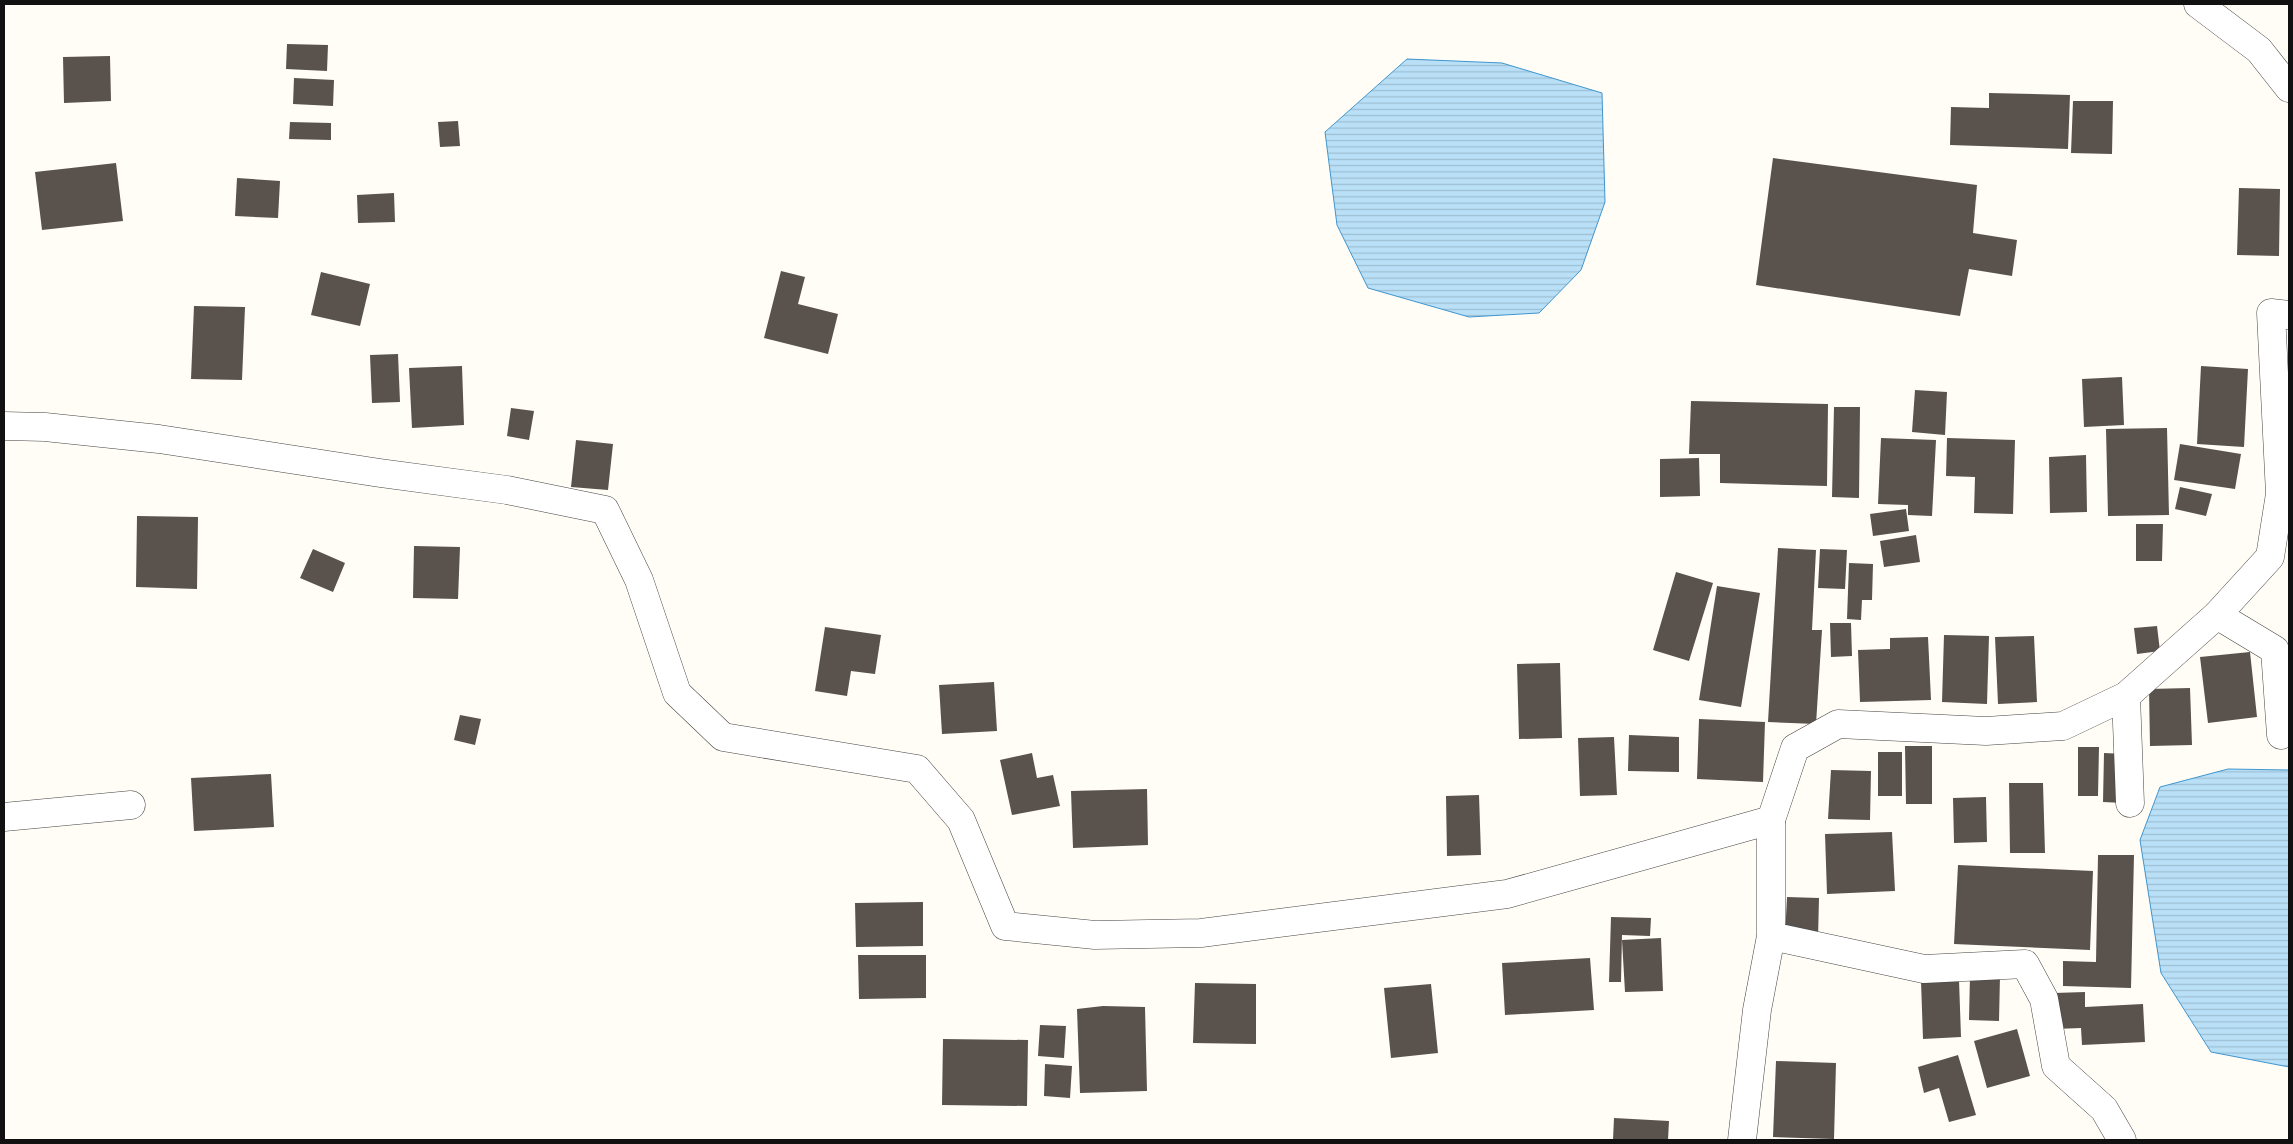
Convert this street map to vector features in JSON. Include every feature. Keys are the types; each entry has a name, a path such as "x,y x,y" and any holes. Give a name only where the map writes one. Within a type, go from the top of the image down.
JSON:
{"street":[{"path":"2198,4 2259,50 2289,88"},
{"path":"1742,1140 1757,1010 1771,936 1771,820 1795,748 1838,724 1986,731 2063,726 2126,696 2217,615 2270,557 2280,494 2271,313 2289,314"},
{"path":"4,426 45,427 159,439 380,473 507,490 605,510 639,580 677,693 723,737 917,769 961,820 1005,926 1094,935 1202,933 1508,894 1771,820"},
{"path":"2217,615 2274,650 2281,735"},
{"path":"2126,696 2130,803"},
{"path":"4,817 131,805"},
{"path":"1771,936 1924,969 2025,964 2044,999 2056,1066 2104,1108 2122,1140"}],"water":[{"path":"1407,59 1502,63 1602,93 1605,202 1581,270 1539,313 1469,317 1368,288 1337,225 1325,132"},
{"path":"2228,769 2289,770 2289,1067 2211,1052 2161,973 2140,840 2160,787"}],"building":[{"path":"287,44 328,45 327,71 286,69"},
{"path":"110,56 111,101 64,103 63,57"},
{"path":"294,78 334,80 333,106 293,104"},
{"path":"1989,93 2070,95 2068,149 1950,145 1951,107 1989,108"},
{"path":"2073,101 2113,101 2112,154 2071,153"},
{"path":"458,121 460,146 440,147 438,122"},
{"path":"290,122 331,123 331,140 289,139"},
{"path":"1773,158 1977,185 1973,233 2017,240 2012,276 1969,269 1960,316 1756,285"},
{"path":"116,163 123,221 42,230 35,172"},
{"path":"237,178 280,181 278,218 235,216"},
{"path":"2239,188 2280,189 2279,256 2237,255"},
{"path":"394,193 395,222 358,223 357,195"},
{"path":"781,271 805,277 798,304 838,314 828,354 764,338"},
{"path":"321,272 370,284 360,326 311,315"},
{"path":"194,306 245,307 242,380 191,379"},
{"path":"398,354 400,402 372,403 370,355"},
{"path":"462,366 464,425 412,428 409,368"},
{"path":"2201,366 2248,369 2244,447 2197,444"},
{"path":"2122,377 2124,425 2084,427 2082,379"},
{"path":"1915,390 1947,392 1945,435 1912,432"},
{"path":"1691,401 1828,404 1827,486 1720,483 1720,454 1689,454"},
{"path":"1834,407 1860,407 1859,498 1832,497"},
{"path":"511,408 534,411 529,440 507,436"},
{"path":"2167,428 2169,515 2108,516 2106,429"},
{"path":"1881,438 1936,440 1932,516 1908,515 1908,505 1878,504"},
{"path":"1947,438 2015,440 2013,514 1974,513 1975,477 1946,476"},
{"path":"576,440 613,444 608,490 571,487"},
{"path":"2180,444 2241,454 2235,489 2174,480"},
{"path":"2086,455 2087,512 2050,513 2049,457"},
{"path":"1699,458 1700,496 1660,497 1660,459"},
{"path":"2180,487 2212,494 2206,516 2175,509"},
{"path":"1906,509 1909,531 1873,536 1870,514"},
{"path":"137,516 198,517 197,589 136,587"},
{"path":"2136,524 2163,524 2162,561 2136,561"},
{"path":"1916,535 1920,562 1884,567 1880,541"},
{"path":"414,546 460,547 458,599 413,598"},
{"path":"1778,548 1816,550 1812,630 1822,630 1816,724 1768,722"},
{"path":"313,549 345,563 333,592 300,578"},
{"path":"1820,549 1847,550 1845,589 1818,588"},
{"path":"1849,563 1873,564 1872,600 1862,600 1861,620 1847,619"},
{"path":"1676,572 1713,583 1689,661 1653,650"},
{"path":"1717,586 1760,593 1741,707 1699,700"},
{"path":"1830,623 1851,623 1852,656 1831,657"},
{"path":"2157,626 2160,651 2137,654 2134,628"},
{"path":"825,627 881,635 875,674 851,671 847,696 815,691"},
{"path":"1944,635 1989,636 1987,704 1942,702"},
{"path":"2034,636 2037,702 1998,704 1995,637"},
{"path":"1928,637 1931,700 1860,702 1858,650 1890,649 1890,638"},
{"path":"2250,652 2257,717 2208,723 2200,657"},
{"path":"1560,663 1562,738 1519,739 1517,664"},
{"path":"994,682 997,731 942,734 939,685"},
{"path":"2190,688 2192,745 2150,746 2149,689"},
{"path":"460,715 481,719 475,745 454,740"},
{"path":"1699,719 1765,722 1763,782 1697,779"},
{"path":"1629,735 1679,737 1679,772 1628,771"},
{"path":"1614,737 1617,795 1580,796 1578,738"},
{"path":"1905,746 1932,746 1932,804 1906,804"},
{"path":"2078,747 2099,747 2098,796 2078,796"},
{"path":"1878,752 1902,752 1902,796 1878,796"},
{"path":"1032,753 1037,778 1053,775 1060,806 1012,815 1000,760"},
{"path":"2104,753 2125,754 2124,803 2103,802"},
{"path":"1831,770 1871,771 1870,820 1828,819"},
{"path":"271,774 274,827 194,831 191,778"},
{"path":"2009,783 2043,783 2045,853 2010,853"},
{"path":"1147,789 1148,845 1073,848 1071,791"},
{"path":"1479,795 1481,855 1447,856 1446,796"},
{"path":"1986,797 1987,842 1954,843 1953,798"},
{"path":"1892,832 1895,891 1827,894 1825,834"},
{"path":"2098,855 2134,855 2131,988 2063,986 2063,961 2096,962"},
{"path":"1958,865 2093,871 2090,950 1954,944"},
{"path":"1787,897 1819,898 1818,938 1785,936"},
{"path":"923,902 923,946 856,947 855,903"},
{"path":"1611,917 1651,918 1650,936 1622,935 1621,982 1609,982"},
{"path":"1661,938 1663,991 1625,992 1622,940"},
{"path":"858,955 926,955 926,998 859,999"},
{"path":"1590,958 1594,1010 1505,1015 1502,963"},
{"path":"1970,975 2000,976 1999,1021 1969,1020"},
{"path":"1959,980 1961,1037 1923,1039 1921,981"},
{"path":"1195,983 1256,984 1256,1044 1193,1043"},
{"path":"1431,984 1438,1053 1391,1058 1384,988"},
{"path":"2085,992 2085,1007 2143,1004 2145,1042 2082,1045 2081,1028 2055,1029 2054,993"},
{"path":"1103,1006 1145,1007 1147,1091 1080,1093 1077,1009"},
{"path":"1040,1025 1066,1026 1064,1058 1038,1056"},
{"path":"2017,1029 2030,1076 1987,1088 1974,1041"},
{"path":"943,1039 1028,1040 1027,1106 942,1105"},
{"path":"1958,1055 1976,1115 1949,1122 1939,1088 1924,1093 1918,1067"},
{"path":"1776,1061 1836,1063 1834,1139 1773,1137"},
{"path":"1045,1064 1072,1066 1070,1098 1044,1096"},
{"path":"1614,1118 1669,1121 1668,1140 1613,1140"}]}
